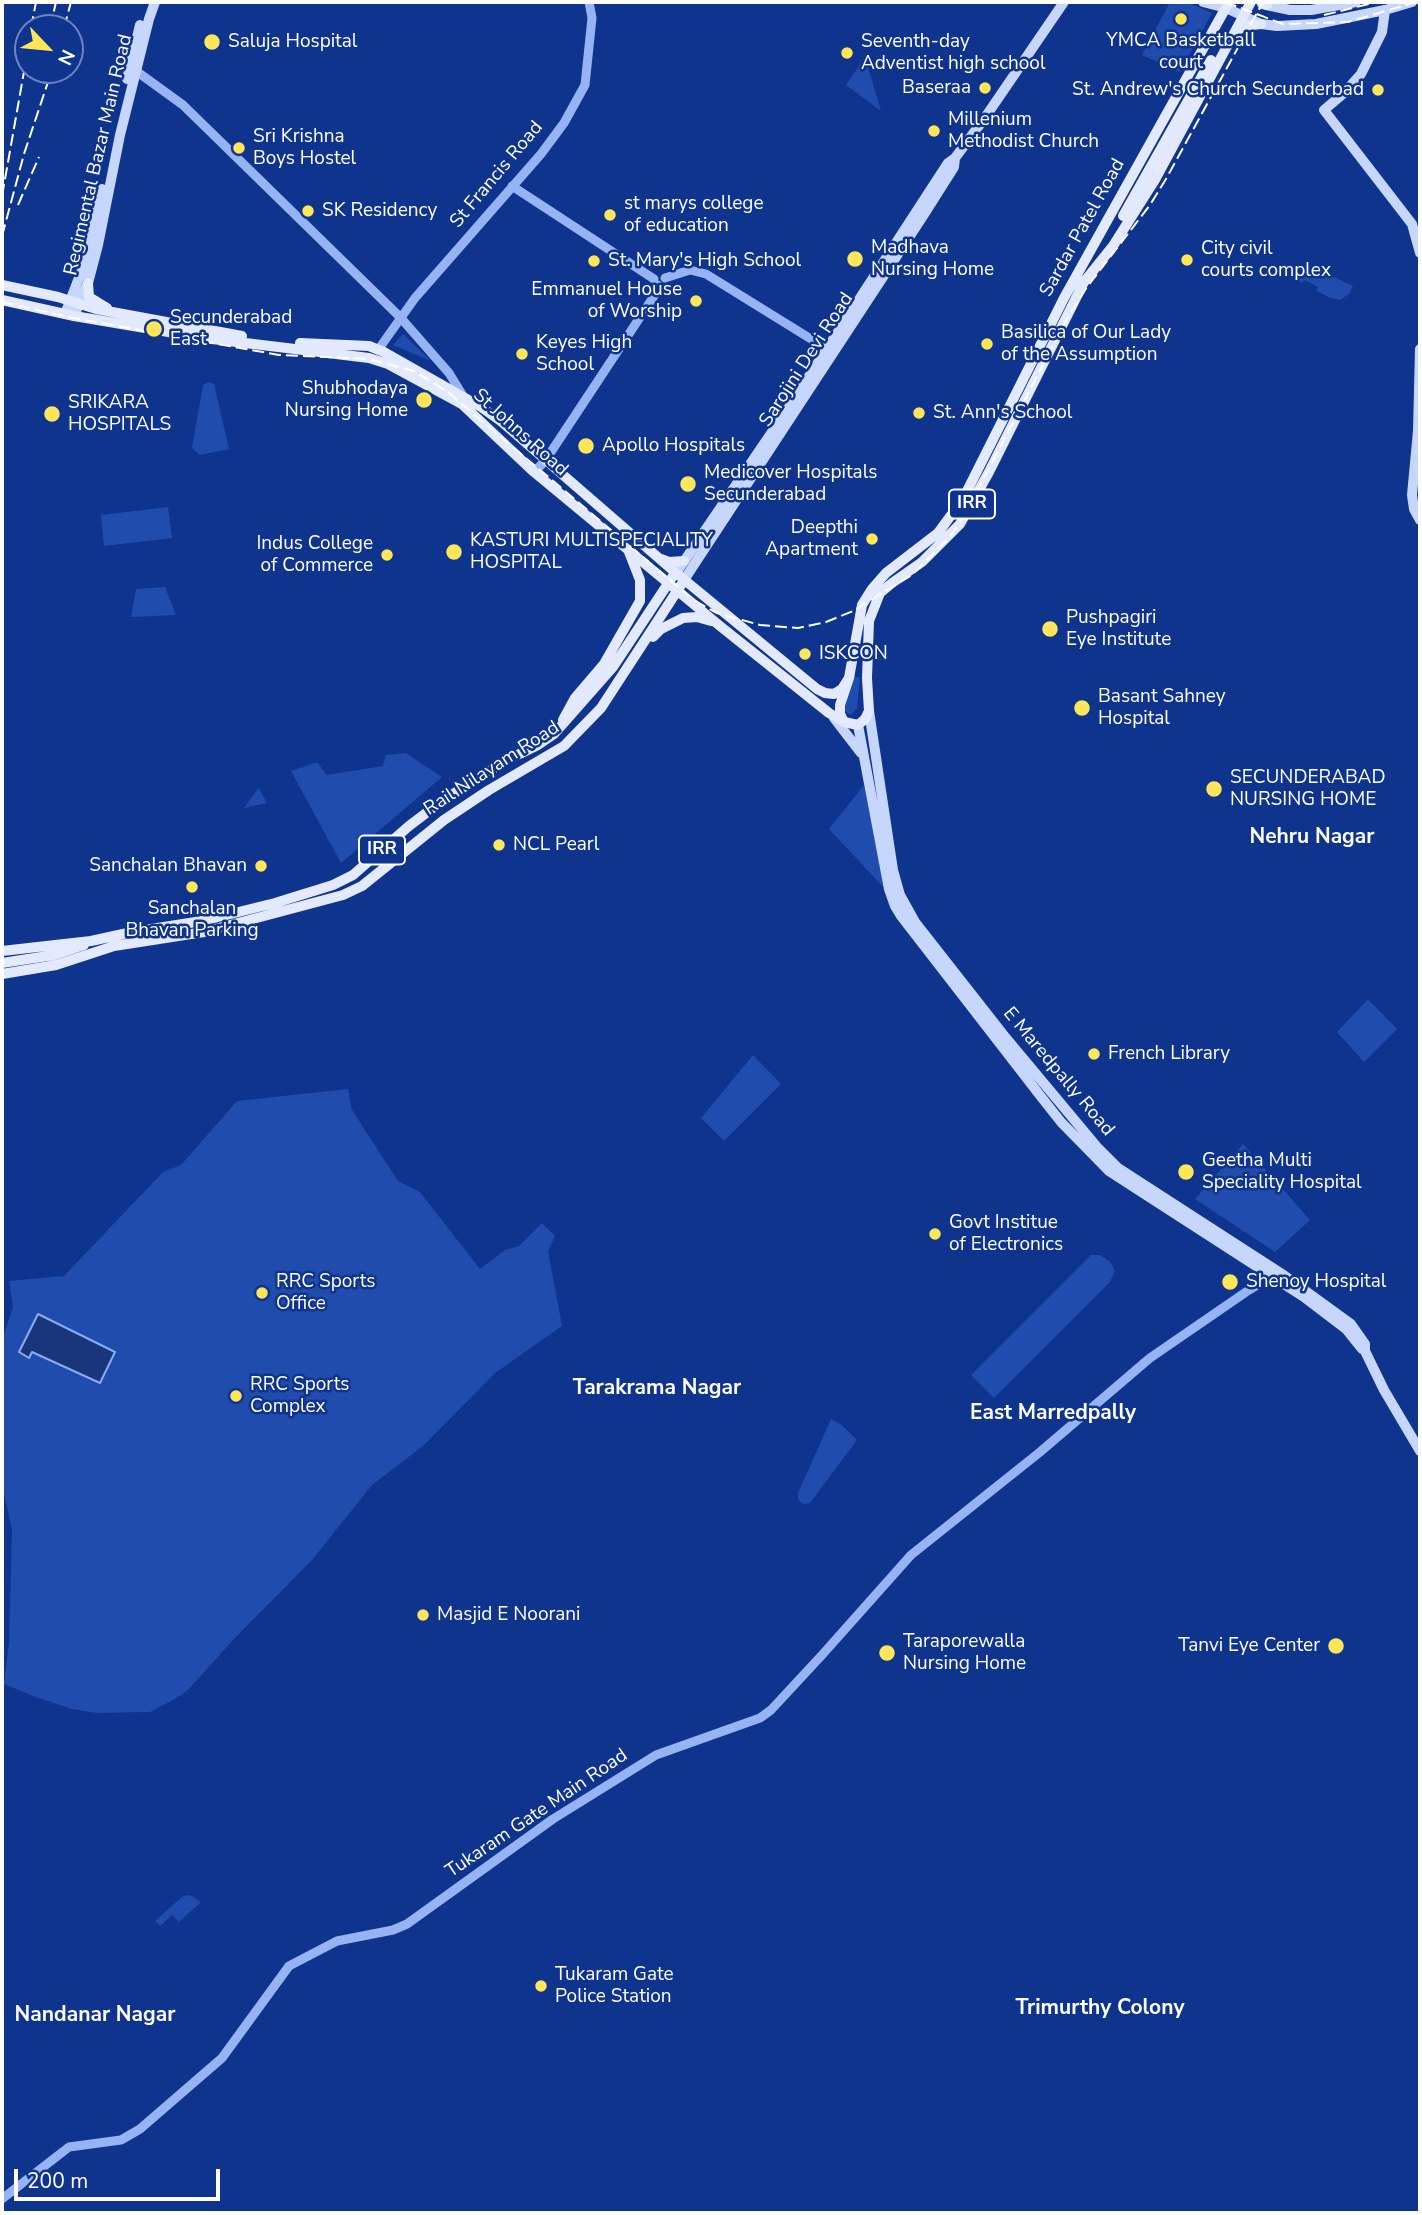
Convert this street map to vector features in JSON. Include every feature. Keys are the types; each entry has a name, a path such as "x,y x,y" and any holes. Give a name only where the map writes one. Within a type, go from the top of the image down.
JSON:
{"main road":[{"name":"Regimental Bazar Main Road","path":"70,315 149,2"},
{"name":"Regimental Bazar Main Road","path":"74,303 88,283 99,245 133,68 155,2"},
{"name":"Sarojini Devi Road","path":"675,578 830,350 948,163 956,158 1064,2"},
{"path":"1203,2 1227,5 1243,17 1260,24"},
{"name":"IRR","path":"1087,260 1128,203 1236,2"},
{"name":"IRR","path":"1084,282 1243,2"},
{"path":"1260,24 1255,13 1260,3 1290,10 1311,10 1356,2"},
{"path":"1232,34 1244,26 1316,24 1412,2"},
{"name":"Sardar Patel Road","path":"869,711 869,621 880,593 922,562 960,524 1084,282 1112,246 1156,178 1232,34 1243,17 1260,3"},
{"name":"Sardar Patel Road","path":"844,722 840,705 849,678 862,605 886,573 938,533 963,499 1064,298 1227,5"},
{"path":"1385,10 1382,32 1361,74 1345,93 1324,110 1412,224 1420,253"},
{"path":"1218,20 1222,17 1234,21 1232,34"},
{"path":"88,283 89,296 114,312"},
{"name":"St Johns Road","path":"2,285 114,312 281,343 364,345 378,349 502,422 659,558 720,626 829,713 844,722 858,725"},
{"name":"St Johns Road","path":"2,300 31,308 204,338 369,358 388,364 464,400 534,472 628,548 675,578 817,689 834,694 842,690 849,678"},
{"path":"1420,349 1418,431 1412,495 1414,509 1420,520"},
{"path":"559,729 575,698 604,664 640,601 640,580 628,548"},
{"name":"Rail Nilayam Road","path":"2,951 114,946 204,932 343,895 362,886 451,816 564,746 601,708 643,646 675,578"},
{"name":"Rail Nilayam Road","path":"2,963 54,955 94,946 132,932 202,921 275,903 353,876 409,826 442,801 505,761 538,745 559,729 612,667 675,578"},
{"name":"IRR","path":"643,646 661,629 683,618 696,617 720,626"},
{"path":"858,725 869,711"},
{"name":"E Maredpally Road","path":"869,711 893,870 897,889 907,910 989,1017 1097,1147 1118,1168 1211,1233"},
{"path":"829,713 865,759"},
{"name":"E Maredpally Road","path":"858,725 889,889 901,916 1042,1098 1086,1149 1110,1171 1136,1190 1324,1303 1351,1324 1365,1344 1365,1351 1384,1391 1420,1451"},
{"path":"442,801 451,816"},
{"path":"2,974 56,965 94,946"}],"street":[{"name":"St Francis Road","path":"378,349 400,317 564,123 585,85 592,19 589,2"},
{"path":"133,68 183,105 400,317 449,373 464,400"},
{"path":"512,186 659,281"},
{"path":"659,281 690,270 706,274 830,350"},
{"path":"534,472 545,461 654,296 659,281"},
{"name":"Tukaram Gate Main Road","path":"2,2199 69,2147 121,2140 140,2129 222,2058 289,1966 337,1941 393,1930 407,1924 553,1819 656,1755 760,1718 771,1710 814,1664 911,1555 1040,1452 1167,1345 1276,1274"}],"shaded area":[{"path":"1170,2 1187,2 1212,13 1180,72 1142,55"},
{"path":"865,57 881,111 846,85"},
{"path":"1306,264 1353,286 1349,294 1340,300 1330,298 1305,280 1302,283 1298,281"},
{"path":"403,334 431,361 393,345"},
{"path":"209,382 214,384 229,449 200,455 192,448 203,385"},
{"path":"168,507 172,538 104,546 101,515"},
{"path":"165,587 176,615 131,617 136,589"},
{"path":"852,675 860,678 857,708 851,715 844,711"},
{"path":"406,753 442,777 341,863 291,771 317,762 327,775 383,766 386,755"},
{"path":"864,785 885,889 829,829"},
{"path":"258,789 267,803 244,808"},
{"path":"1368,999 1397,1029 1364,1062 1337,1032"},
{"path":"753,1055 781,1084 724,1141 701,1118"},
{"name":"RRC Sports Complex","path":"348,1089 352,1110 398,1181 420,1192 480,1269 505,1250 519,1246 542,1223 555,1236 548,1251 562,1326 495,1373 423,1446 372,1485 312,1560 187,1691 173,1700 150,1712 97,1713 72,1709 4,1684 9,1643 12,1530 2,1484 2,1340 13,1307 9,1281 64,1276 163,1172 181,1165 237,1101"},
{"path":"1243,1144 1310,1220 1275,1252 1195,1199"},
{"path":"1091,1255 1100,1255 1110,1262 1115,1271 1110,1282 994,1398 971,1375"},
{"path":"38,1314 115,1352 100,1383 32,1352 29,1358 19,1352"},
{"path":"831,1419 842,1425 857,1440 810,1503 804,1504 798,1500 798,1493"},
{"path":"190,1895 201,1902 179,1922 172,1915 160,1926 155,1921 183,1896"}],"railway":[{"path":"34,14 36,2"},
{"path":"53,14 56,2"},
{"path":"68,14 71,2"},
{"path":"1225,2 1283,24 1348,22 1416,2"},
{"path":"2,302 73,318 279,355 369,359 414,371 449,393 695,601 717,613 760,625 798,628 826,622 853,611 912,575 949,538 964,516 1068,317 1087,287 1150,205 1263,2"},
{"path":"1324,15 1377,2"},
{"path":"2,196 22,84"},
{"path":"2,236 24,154 47,84"},
{"path":"18,205 39,157"}],"place":[{"name":"YMCA Basketball court","path":"1181,19"},
{"name":"Saluja Hospital","path":"212,42"},
{"name":"Seventh-day Adventist high school","path":"847,53"},
{"name":"Baseraa","path":"985,88"},
{"name":"St. Andrew's Church Secunderbad","path":"1378,90"},
{"name":"Millenium Methodist Church","path":"934,131"},
{"name":"Sri Krishna Boys Hostel","path":"239,148"},
{"name":"SK Residency","path":"308,211"},
{"name":"st marys college of education","path":"610,215"},
{"name":"Madhava Nursing Home","path":"855,259"},
{"name":"City civil courts complex","path":"1187,260"},
{"name":"St. Mary's High School","path":"594,261"},
{"name":"Emmanuel House of Worship","path":"696,301"},
{"name":"Secunderabad East","path":"154,329"},
{"name":"Basilica of Our Lady of the Assumption","path":"987,344"},
{"name":"Keyes High School","path":"522,354"},
{"name":"Shubhodaya Nursing Home","path":"424,400"},
{"name":"St. Ann's School","path":"919,413"},
{"name":"SRIKARA HOSPITALS","path":"52,414"},
{"name":"Apollo Hospitals","path":"586,446"},
{"name":"Medicover Hospitals Secunderabad","path":"688,484"},
{"name":"Deepthi Apartment","path":"872,539"},
{"name":"KASTURI MULTISPECIALITY HOSPITAL","path":"454,552"},
{"name":"Indus College of Commerce","path":"387,555"},
{"name":"Pushpagiri Eye Institute","path":"1050,629"},
{"name":"ISKCON","path":"805,654"},
{"name":"Basant Sahney Hospital","path":"1082,708"},
{"name":"SECUNDERABAD NURSING HOME","path":"1214,789"},
{"name":"NCL Pearl","path":"499,845"},
{"name":"Sanchalan Bhavan","path":"261,866"},
{"name":"Sanchalan Bhavan Parking","path":"192,887"},
{"name":"French Library","path":"1094,1054"},
{"name":"Geetha Multi Speciality Hospital","path":"1186,1172"},
{"name":"Govt Institue of Electronics","path":"935,1234"},
{"name":"Shenoy Hospital","path":"1230,1282"},
{"name":"RRC Sports Office","path":"262,1293"},
{"name":"RRC Sports Complex","path":"236,1396"},
{"name":"Masjid E Noorani","path":"423,1615"},
{"name":"Tanvi Eye Center","path":"1336,1646"},
{"name":"Taraporewalla Nursing Home","path":"887,1653"},
{"name":"Tukaram Gate Police Station","path":"541,1986"}],"district":[{"name":"Nehru Nagar","path":"1312,838"},
{"name":"Tarakrama Nagar","path":"657,1389"},
{"name":"East Marredpally","path":"1053,1414"},
{"name":"Trimurthy Colony","path":"1100,2009"},
{"name":"Nandanar Nagar","path":"95,2016"}]}
